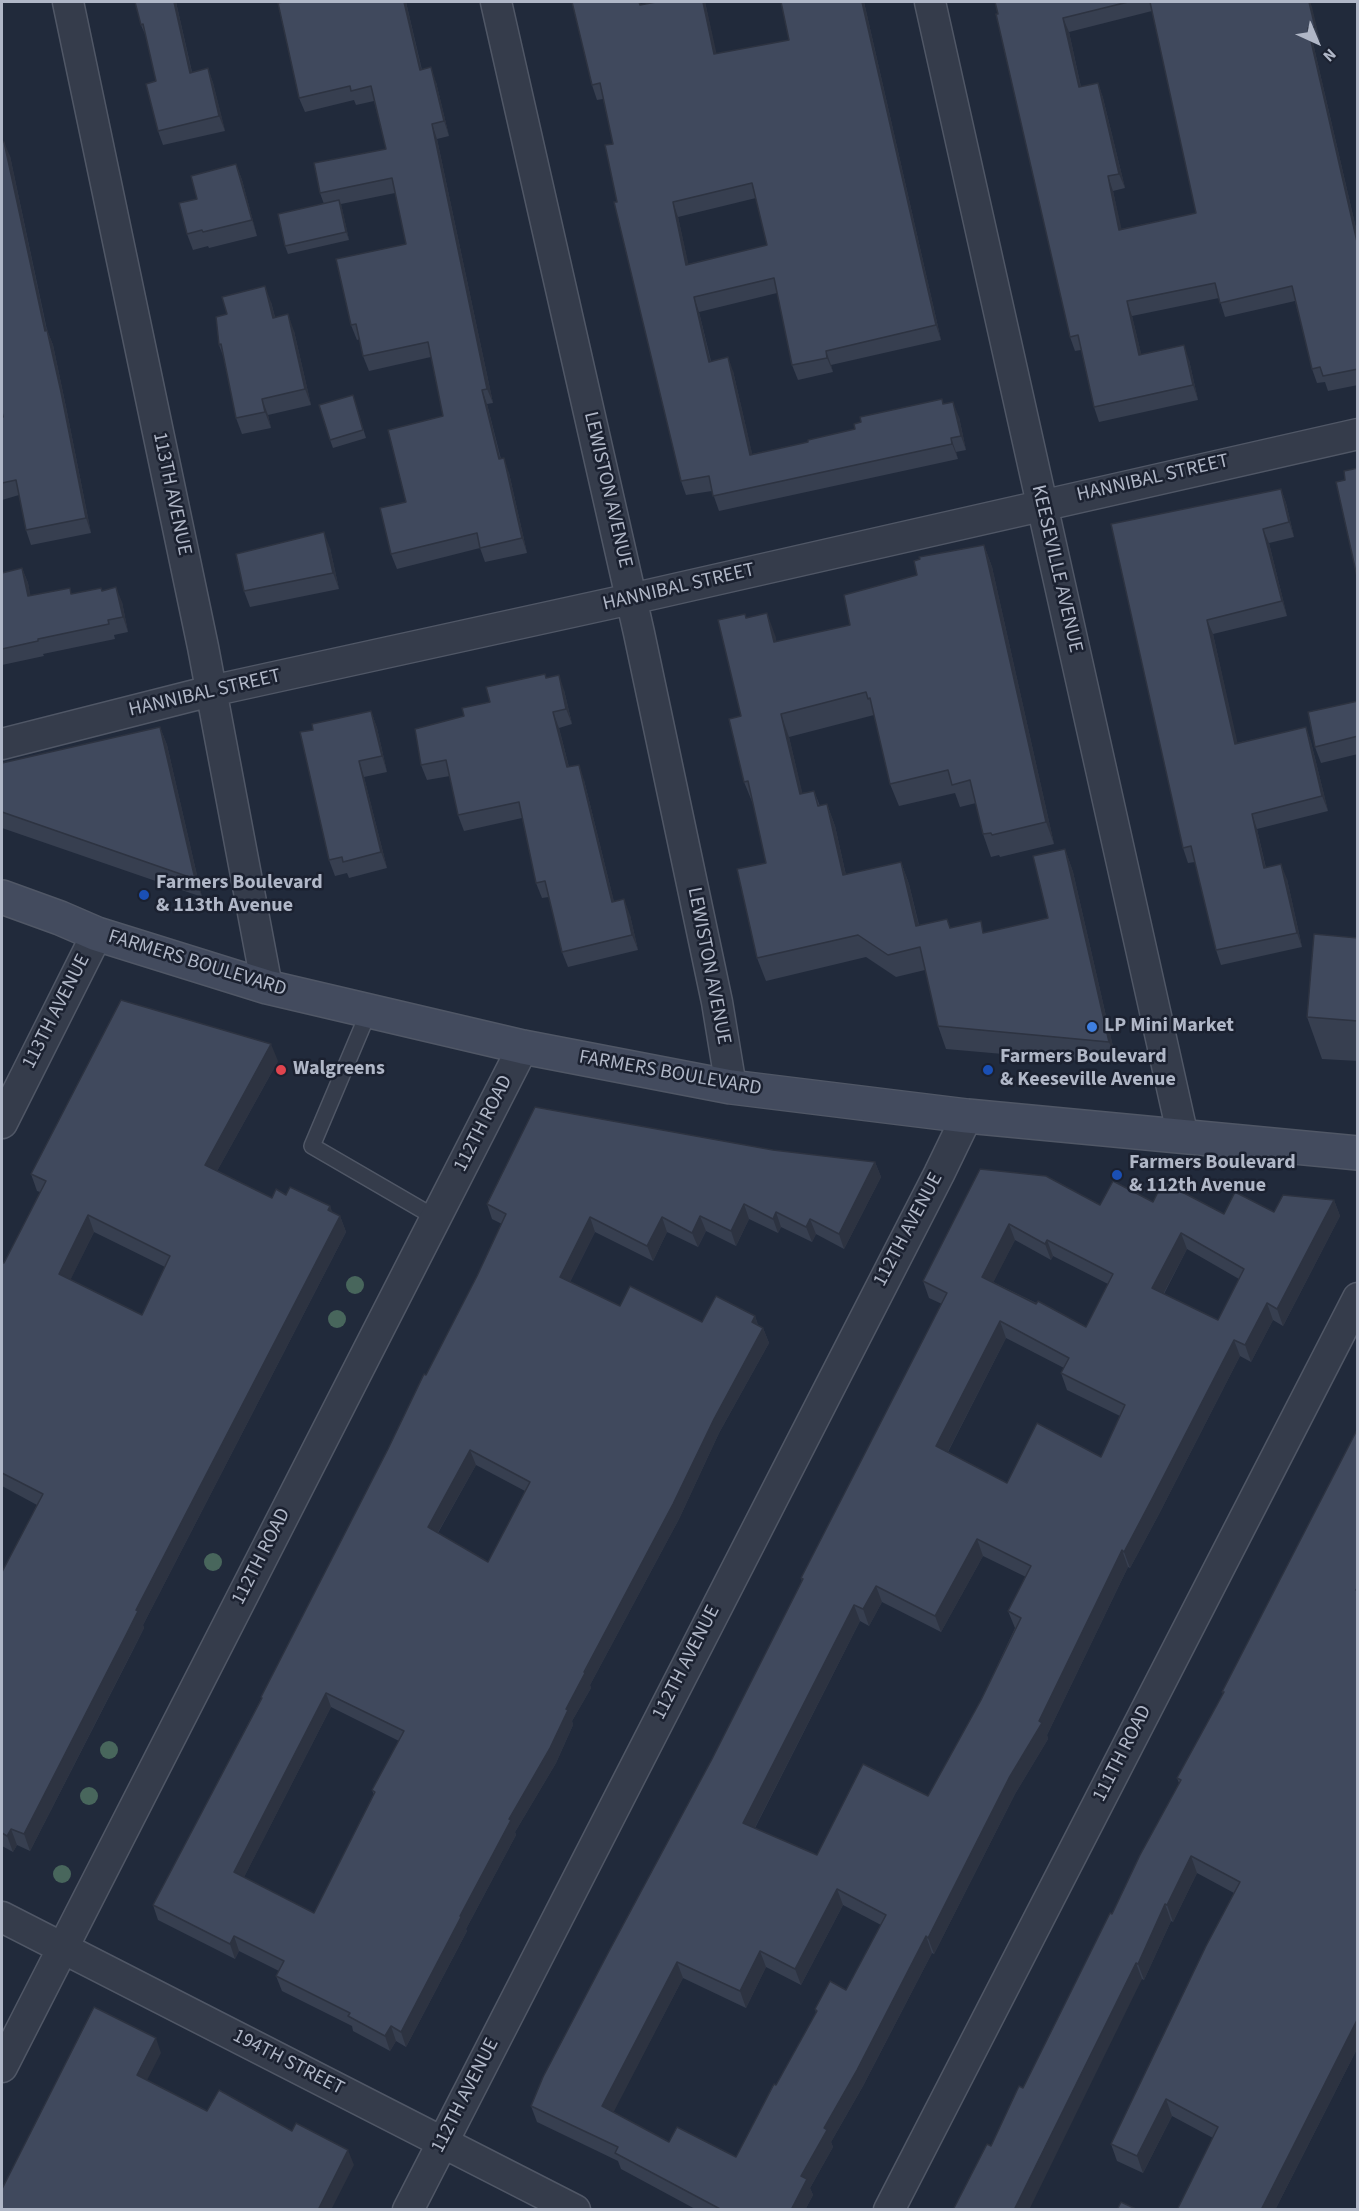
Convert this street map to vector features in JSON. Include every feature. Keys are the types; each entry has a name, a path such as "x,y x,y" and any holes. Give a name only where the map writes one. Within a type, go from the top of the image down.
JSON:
{"main road":[{"name":"FARMERS BOULEVARD","path":"2,897 97,934 267,987 523,1047 731,1087 967,1116 1358,1154"}],"street":[{"name":"113TH AVENUE","path":"68,2 211,691 267,987"},
{"name":"LEWISTON AVENUE","path":"496,2 631,599 717,1002 731,1087"},
{"name":"KEESEVILLE AVENUE","path":"930,2 1183,1137"},
{"name":"HANNIBAL STREET","path":"2,744 211,691 631,599 1358,434"},
{"name":"113TH AVENUE","path":"2,1123 97,934"},
{"name":"112TH ROAD","path":"2,2067 523,1047"},
{"name":"112TH AVENUE","path":"408,2210 967,1116"},
{"name":"111TH ROAD","path":"889,2210 1358,1298"},
{"name":"194TH STREET","path":"2,1917 575,2210"}],"lane":[{"path":"369,1011 312,1146 436,1218"}],"building":[{"path":"135,2 174,2 190,73 208,68 219,116 158,131 146,84 156,81 143,24 141,25"},
{"path":"404,2 420,70 431,67 444,121 432,124 487,389 482,390 499,459 504,458 522,538 480,548 477,533 391,554 380,508 406,502 388,430 443,416 428,342 363,356 356,324 351,325 336,259 406,244 392,178 320,193 314,163 386,149 371,86 351,91 350,86 299,98 278,3"},
{"path":"572,2 639,2 640,5 656,2 703,2 714,54 789,40 781,2 862,2 936,325 826,351 827,358 792,365 774,278 694,297 709,362 728,357 750,455 855,429 854,424 861,422 860,417 942,399 943,404 953,402 961,436 951,438 952,444 713,496 709,476 681,481 614,202 617,202 605,145 613,144 600,83 592,85","holes":["752,183 767,245 686,265 673,202"]},
{"path":"995,2 1128,2 1063,18 1079,87 1098,83 1119,174 1108,176 1119,230 1196,213 1150,2 1309,2 1315,27 1308,28 1358,246 1358,369 1323,376 1320,367 1312,369 1292,286 1220,303 1215,283 1127,301 1139,355 1184,345 1193,385 1094,407 1078,335 1070,337"},
{"path":"2,142 4,142 45,331 47,330 61,392 86,518 26,530 16,480 2,483"},
{"path":"236,164 252,220 187,234 179,203 197,199 191,176"},
{"path":"339,200 346,232 285,246 278,214"},
{"path":"265,286 273,318 288,314 305,389 262,399 265,412 236,418 221,344 219,345 216,317 227,314 222,297"},
{"path":"353,395 363,430 330,440 319,405"},
{"path":"1358,468 1358,581 1336,482 1345,480 1344,471"},
{"path":"1281,489 1289,522 1263,529 1282,601 1207,620 1235,744 1306,727 1322,796 1252,814 1264,868 1281,864 1297,933 1216,950 1191,846 1183,848 1111,524"},
{"path":"324,532 333,573 244,591 236,554"},
{"path":"984,545 1046,822 992,835 991,833 983,834 970,780 952,785 948,770 890,784 870,698 868,699 866,692 781,714 800,794 814,791 818,806 827,804 843,875 901,862 916,926 947,919 950,928 981,921 983,933 1048,918 1033,856 1065,849 1109,1042 938,1026 920,947 888,955 858,935 757,958 737,869 766,863 748,781 744,782 729,719 741,716 718,620 745,614 746,618 767,613 774,642 850,625 844,595 917,575 914,561 920,559 919,557"},
{"path":"22,568 28,596 70,588 71,594 101,588 102,591 116,587 123,617 108,620 109,624 2,649 2,573"},
{"path":"545,674 546,678 559,675 566,709 553,712 567,767 579,765 612,902 624,899 632,935 562,952 545,881 536,883 519,802 458,815 446,760 421,765 415,729 464,716 462,708 490,702 486,687"},
{"path":"1358,701 1358,736 1315,747 1308,712"},
{"path":"371,711 382,756 359,761 381,852 343,862 342,857 329,860 300,732 313,730 312,724"},
{"path":"160,727 195,879 2,812 2,763"},
{"path":"1314,934 1358,938 1358,1021 1307,1017"},
{"path":"121,1000 271,1044 205,1165 272,1198 276,1189 286,1195 290,1187 330,1206 328,1210 340,1216 136,1610 138,1611 24,1834 11,1829 7,1836 2,1833 2,1572 43,1494 2,1473 2,1262 4,1263 46,1181 31,1174","holes":["88,1215 170,1256 142,1315 59,1274"]},
{"path":"535,1107 773,1150 875,1162 839,1234 810,1219 806,1227 776,1212 773,1219 744,1204 731,1231 700,1216 692,1233 662,1217 647,1246 590,1217 560,1277 620,1306 630,1286 702,1322 716,1296 755,1316 752,1322 763,1328 584,1672 550,1748 509,1819 511,1820 401,2032 391,2026 385,2036 348,2016 350,2013 276,1976 284,1961 234,1936 230,1944 153,1905 262,1698 424,1374 426,1375 477,1276 506,1214 487,1204","holes":["470,1450 530,1482 488,1562 428,1527","326,1693 404,1731 372,1790 375,1792 314,1913 234,1872"]},
{"path":"980,1169 1046,1176 1100,1205 1113,1181 1153,1202 1163,1182 1224,1214 1235,1192 1274,1212 1283,1195 1334,1200 1277,1309 1267,1303 1245,1345 1234,1340 1124,1552 1122,1550 1039,1721 1042,1723 1009,1778 928,1938 926,1936 857,2070 824,2128 827,2130 801,2176 807,2179 791,2210 722,2210 615,2153 618,2147 531,2106 543,2077 712,1759 803,1579 801,1578 947,1293 923,1281","holes":["1009,1224 1045,1244 1047,1240 1113,1274 1086,1327 1038,1301 1036,1304 982,1277","1181,1233 1244,1269 1218,1320 1152,1288","1000,1321 1069,1358 1061,1373 1125,1405 1101,1457 1037,1423 1007,1483 936,1446","977,1539 1031,1566 1008,1611 1021,1618 981,1700 928,1796 863,1764 817,1855 743,1823 854,1605 863,1609 876,1586 935,1616","837,1889 886,1915 846,1990 830,1981 815,2009 817,2011 776,2085 774,2084 736,2157 677,2127 669,2142 602,2106 677,1962 740,1991 760,1951 795,1969"]},
{"path":"1358,1428 1358,1586 1356,1590 1358,1591 1358,2018 1261,2210 1177,2210 1218,2127 1166,2099 1137,2156 1111,2144 1206,1946 1240,1882 1191,1856 1014,2210 953,2210 987,2144 991,2146 1019,2086 1023,2088 1110,1913 1112,1914 1140,1855 1181,1780 1177,1778 1224,1692 1222,1692"},
{"path":"94,2007 156,2038 137,2075 207,2111 219,2090 292,2131 296,2123 348,2150 318,2210 2,2210 2,2189"},
{"path":"1121,2202 1138,2210 1117,2210"}],"place":[{"name":"Farmers Boulevard & 113th Avenue","path":"144,895"},
{"name":"LP Mini Market","path":"1092,1027"},
{"name":"Walgreens","path":"281,1070"},
{"name":"Farmers Boulevard & Keeseville Avenue","path":"988,1070"},
{"name":"Farmers Boulevard & 112th Avenue","path":"1117,1175"}]}
